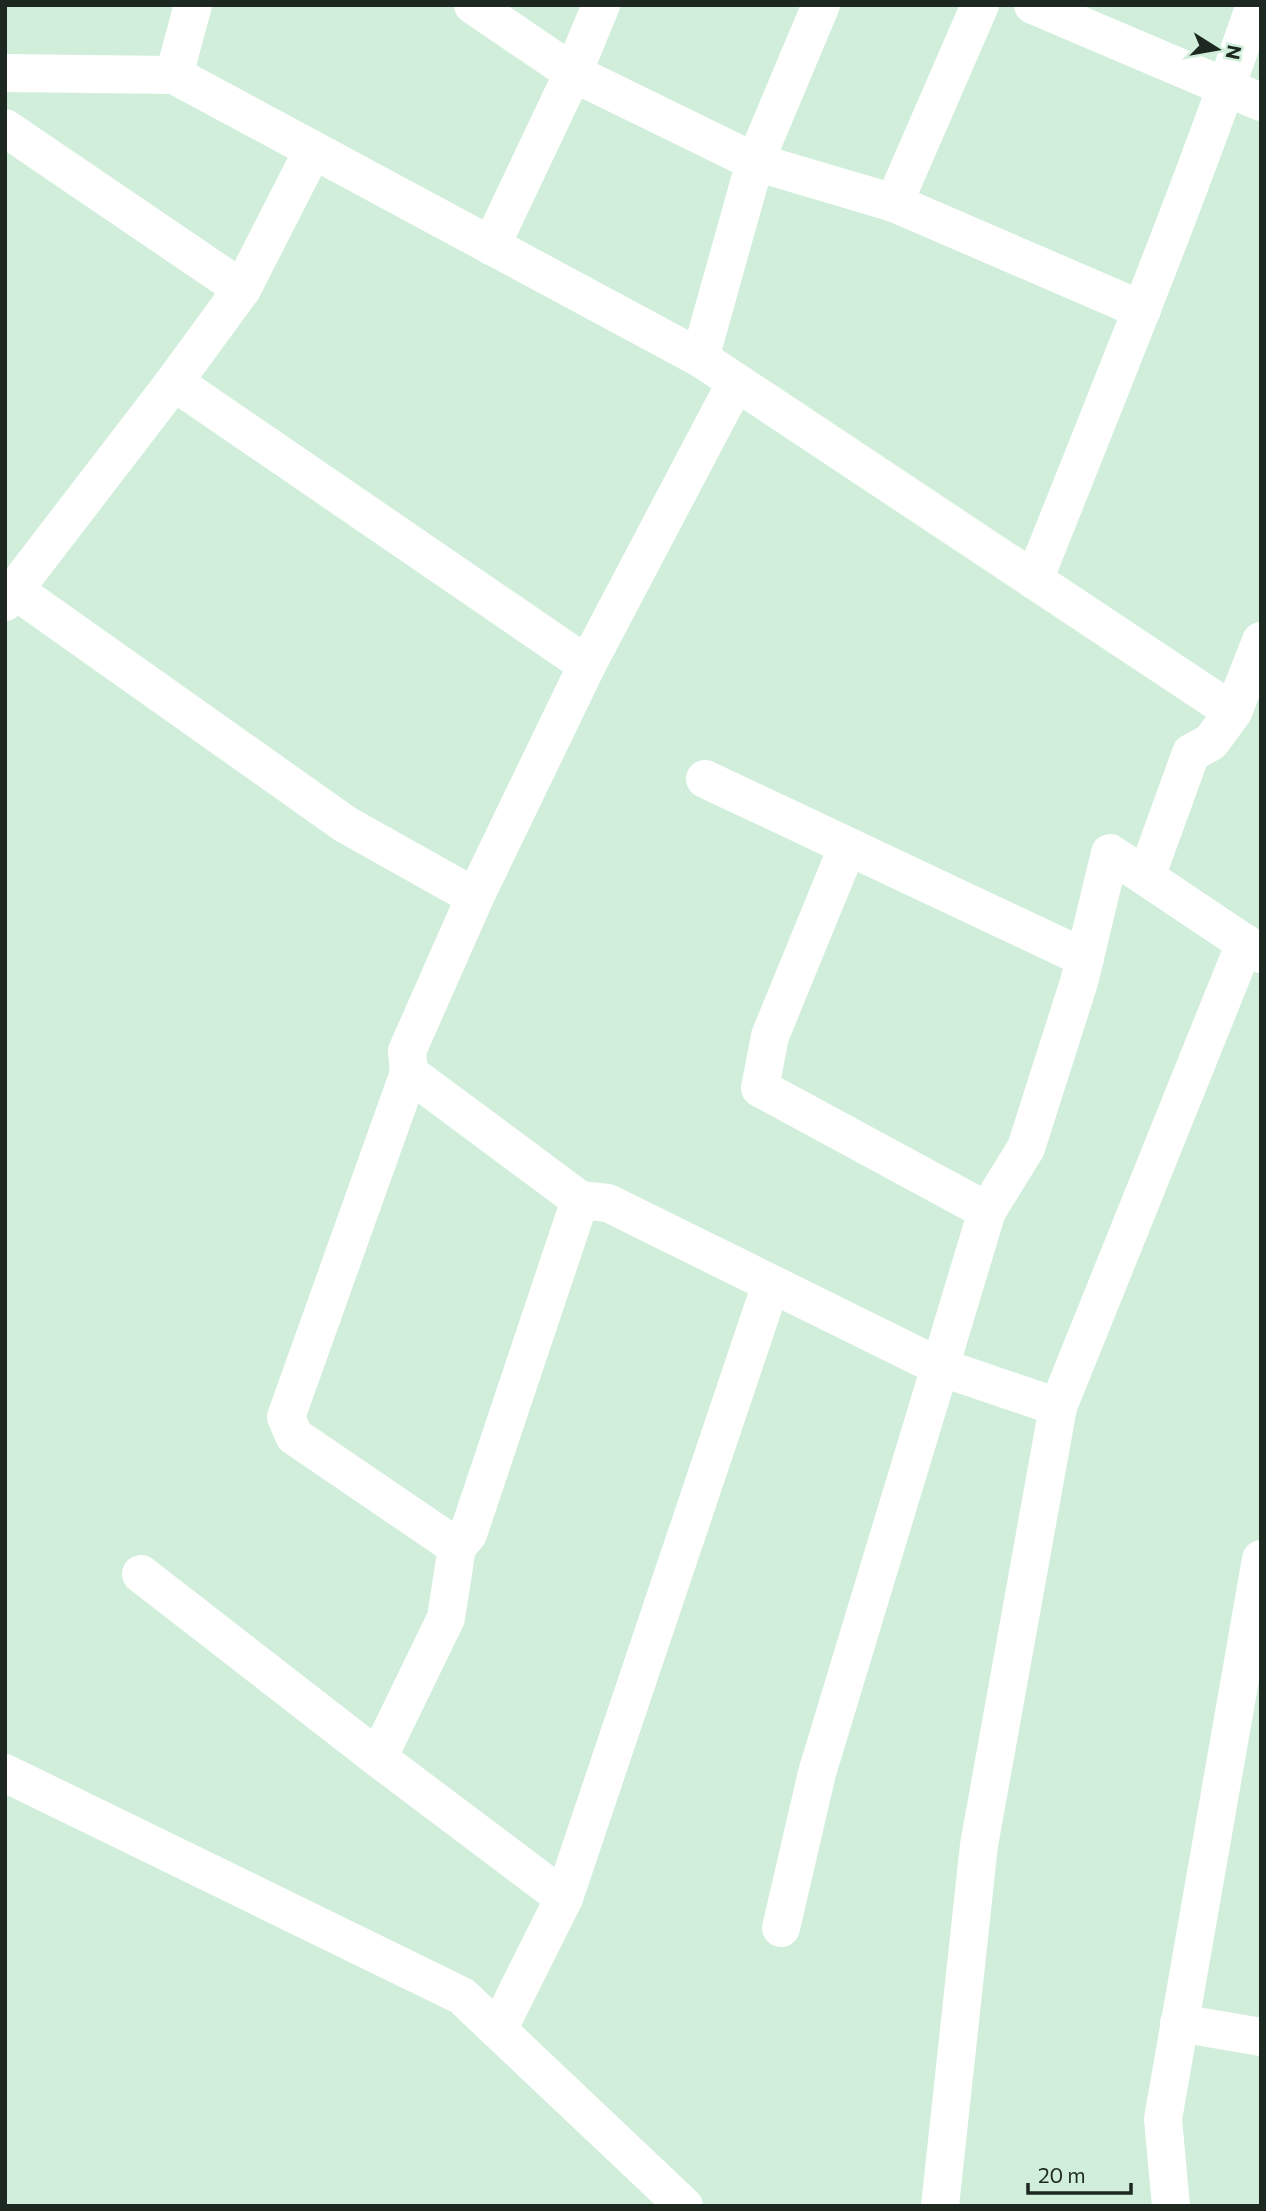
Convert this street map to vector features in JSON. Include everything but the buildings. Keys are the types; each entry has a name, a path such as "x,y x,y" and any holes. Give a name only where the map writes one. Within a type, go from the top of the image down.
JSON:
{"street":[{"path":"174,75 193,5"},
{"path":"491,246 573,74 601,5"},
{"path":"700,358 755,162 821,5"},
{"path":"894,203 980,5"},
{"path":"1033,5 1243,95"},
{"path":"1034,580 1142,310 1243,95 1255,5"},
{"path":"472,6 573,74 755,162 894,203 1142,310"},
{"path":"5,73 174,75 700,358 1233,712"},
{"path":"5,128 242,289"},
{"path":"313,150 242,289 174,382 9,595 345,824 475,897"},
{"path":"174,382 587,665"},
{"path":"457,1547 294,1436 286,1417 409,1073 407,1051 475,897 587,665 736,382"},
{"path":"1146,877 1191,753 1211,742 1233,712 1261,641"},
{"path":"705,779 1085,958"},
{"path":"848,848 770,1036 760,1088 987,1211"},
{"path":"781,1928 817,1773 987,1211 1026,1148 1085,958 1111,853 1253,948 1058,1407 978,1845 940,2206"},
{"path":"409,1073 580,1200 608,1203 940,1367 1058,1407"},
{"path":"378,1758 446,1618 457,1547 468,1534 580,1200"},
{"path":"498,2030 564,1898 772,1284"},
{"path":"1171,2206 1163,2119 1261,1559"},
{"path":"141,1574 564,1898"},
{"path":"5,1773 462,1996 684,2206"},
{"path":"1179,2023 1261,2037"}]}
